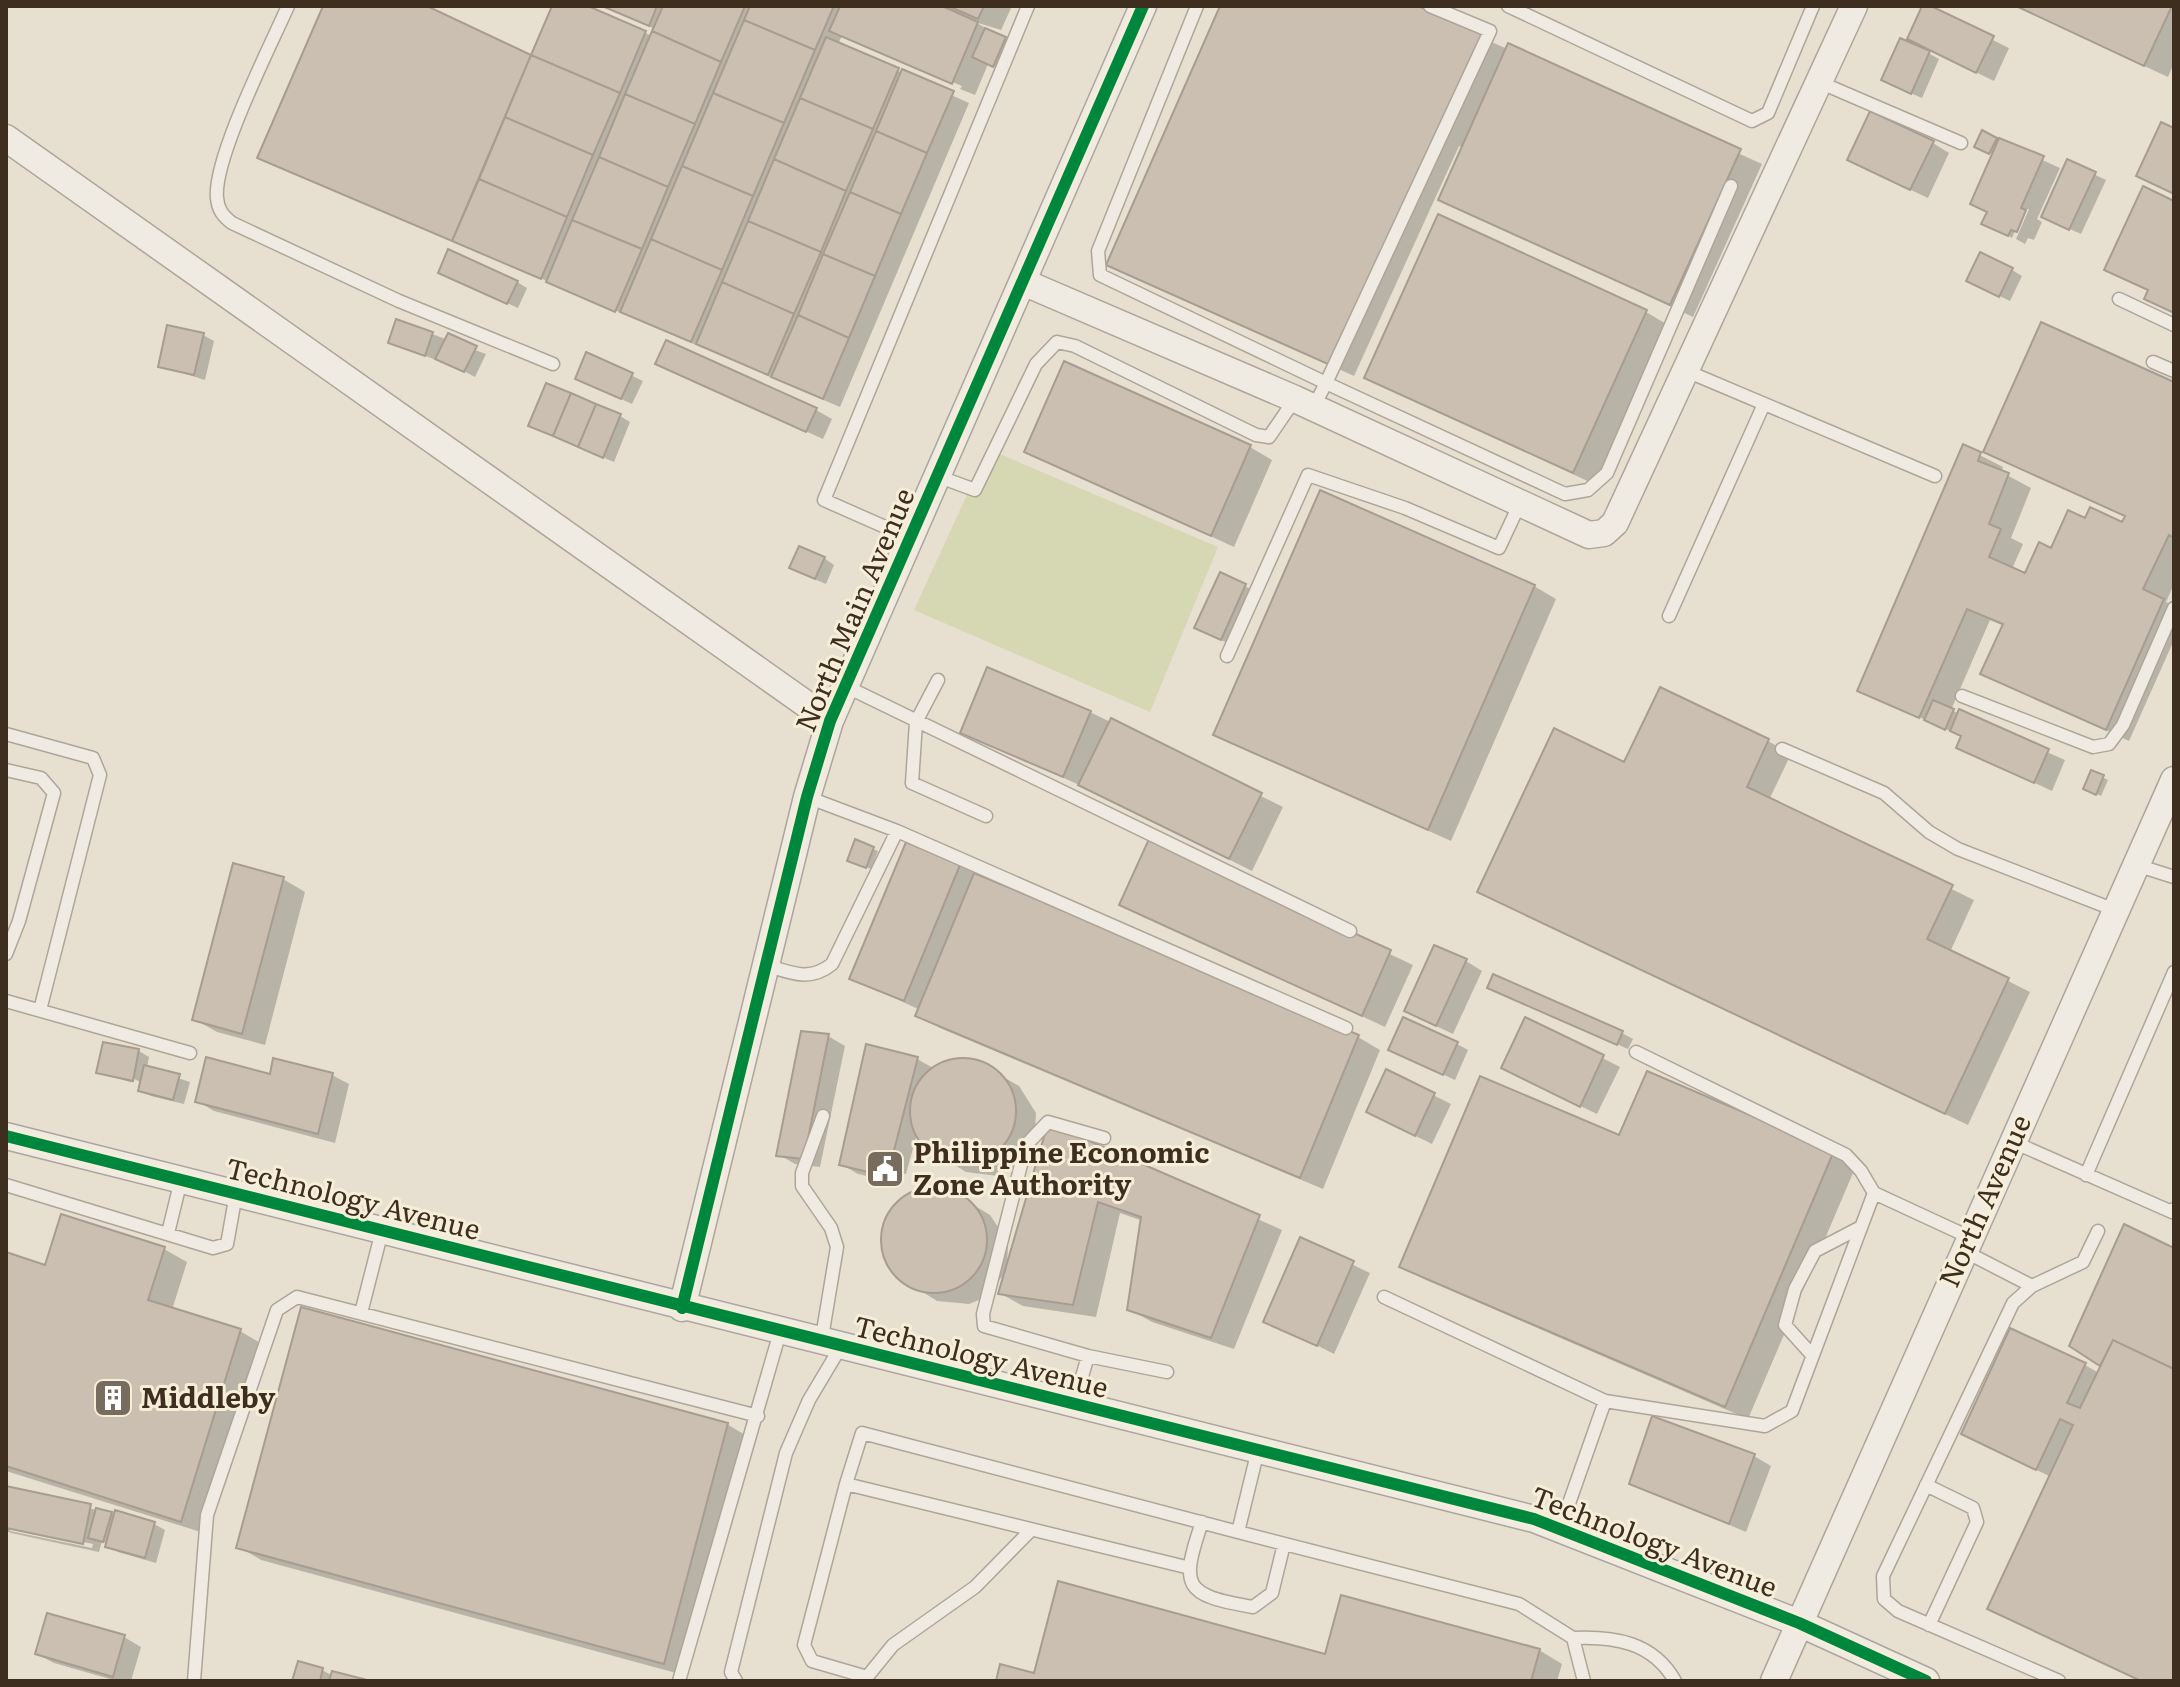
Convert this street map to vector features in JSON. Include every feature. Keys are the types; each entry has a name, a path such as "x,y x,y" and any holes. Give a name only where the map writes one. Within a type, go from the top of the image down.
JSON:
{"street":[{"name":"North Main Avenue","path":"682,1308 807,797 830,721 1143,6"},
{"path":"1023,282 1304,403 1589,535 1604,533 1615,523 1854,6"},
{"path":"6,138 830,721"},
{"name":"North Avenue","path":"1774,1681 2011,1141 2174,780"},
{"name":"Technology Avenue","path":"6,1136 682,1308 1534,1519 1799,1623 1926,1681"}],"lane":[{"path":"288,6 219,168 217,197 221,214 232,223 399,301 553,364"},
{"path":"910,538 824,500 1028,6"},
{"path":"1197,6 1098,251 1100,275 1565,494 1588,490 1607,473 1731,186"},
{"path":"937,476 975,490 1036,364 1057,342 1075,346 1256,435 1269,437 1326,383 1490,31 1430,6"},
{"path":"1508,6 1752,121 1768,113 1813,6"},
{"path":"1819,82 1961,143"},
{"path":"2119,299 2174,325"},
{"path":"2153,362 2174,371"},
{"path":"1684,370 1935,476"},
{"path":"1669,616 1764,404"},
{"path":"1227,656 1308,475 1405,508 1499,548 1521,501"},
{"path":"1962,696 2093,747 2109,744 2123,725 2174,608"},
{"path":"938,680 916,722 912,783 986,816"},
{"path":"845,686 1350,931"},
{"path":"6,734 93,758 100,775 40,1010"},
{"path":"1782,749 1884,793 1929,832 1958,849 2115,910"},
{"path":"6,770 41,778 54,793 19,921 6,954"},
{"path":"807,797 897,831 1346,1028"},
{"path":"766,965 799,975 819,974 832,964 897,831"},
{"path":"2136,865 2174,877"},
{"path":"2086,1175 2174,972"},
{"path":"6,1001 190,1053"},
{"path":"1636,1052 1846,1155 1874,1193 1966,1244 2032,1286"},
{"path":"736,1681 731,1672 786,1453 830,1345 837,1247 831,1228 802,1186 802,1173 823,1116"},
{"path":"1104,1138 1048,1122 1031,1138 983,1314 984,1326 1088,1356 1167,1372"},
{"path":"2011,1141 2172,1212 2174,1209"},
{"path":"168,1233 181,1180"},
{"path":"6,1185 222,1248 227,1244 236,1194"},
{"path":"1384,1297 1605,1401 1765,1426 1792,1411 1874,1193"},
{"path":"1812,1355 1785,1325 1795,1289 1815,1251 1861,1227"},
{"path":"361,1313 382,1231"},
{"path":"2059,1681 1898,1611 1884,1599 1883,1576 2013,1303 2032,1286 2083,1262 2098,1231"},
{"path":"194,1681 207,1515 277,1310 297,1297 758,1416"},
{"path":"679,1681 780,1332"},
{"path":"1074,1404 1088,1356"},
{"path":"1560,1529 1605,1401"},
{"path":"1031,1530 975,1587 893,1645 867,1679 812,1661 804,1645 862,1433 1519,1604 1573,1638 1611,1636 1641,1647 1675,1681"},
{"path":"1238,1532 1258,1450"},
{"path":"846,1484 1186,1567"},
{"path":"1926,1485 1973,1508 1977,1522 1929,1625"},
{"path":"1202,1522 1186,1567 1193,1585 1214,1600 1253,1607 1272,1593 1284,1544"},
{"path":"1573,1638 1584,1681"}],"green space":[{"path":"988,449 1218,547 1150,712 914,610"}],"building":[{"path":"323,6 427,6 531,55 452,241 257,158"},
{"path":"552,6 588,6 646,31 620,93 531,55"},
{"path":"602,6 657,6 649,26"},
{"path":"663,6 745,6 721,62 652,31"},
{"path":"750,6 834,6 815,50 744,20"},
{"path":"840,6 942,6 978,22 952,84 829,31"},
{"path":"948,6 984,6 978,19"},
{"path":"1220,6 1418,6 1483,33 1330,365 1106,265"},
{"path":"1922,6 1931,6 1994,36 1976,73 1907,39"},
{"path":"2016,6 2172,6 2144,66"},
{"path":"744,20 815,50 784,123 713,93"},
{"path":"985,28 1006,37 993,67 972,57"},
{"path":"652,31 721,62 695,124 625,94"},
{"path":"826,37 899,68 873,129 800,98"},
{"path":"1900,38 1930,51 1911,94 1881,80"},
{"path":"1508,43 1741,149 1670,305 1438,200"},
{"path":"531,55 620,93 593,155 505,117"},
{"path":"902,69 954,91 927,153 876,131"},
{"path":"713,93 784,123 753,196 682,166"},
{"path":"625,94 695,124 668,187 599,157"},
{"path":"800,98 873,129 846,191 774,159"},
{"path":"1870,111 1934,141 1910,190 1847,160"},
{"path":"505,117 593,155 567,217 479,179"},
{"path":"2161,122 2174,128 2174,194 2136,176"},
{"path":"1982,130 1997,138 1989,154 1974,147"},
{"path":"876,131 927,153 901,214 850,192"},
{"path":"1999,138 2044,156 2021,208 2026,210 2017,232 2011,230 2008,236 1981,224 1987,212 1970,204"},
{"path":"599,157 668,187 642,249 572,220"},
{"path":"774,159 846,191 821,252 748,221"},
{"path":"2067,159 2096,172 2069,230 2041,217"},
{"path":"682,166 753,196 722,270 651,239"},
{"path":"479,179 567,217 541,279 452,241"},
{"path":"2143,186 2174,201 2174,313 2144,299 2148,290 2104,270"},
{"path":"850,192 901,214 875,276 823,254"},
{"path":"1438,214 1647,310 1573,473 1364,378"},
{"path":"572,220 642,249 615,312 546,282"},
{"path":"748,221 821,252 794,314 722,282"},
{"path":"651,239 722,270 691,342 620,312"},
{"path":"448,249 518,281 507,304 438,273"},
{"path":"1980,252 2013,268 1999,297 1966,281"},
{"path":"823,254 875,276 849,338 798,315"},
{"path":"722,282 794,314 768,375 696,344"},
{"path":"798,315 849,338 823,399 771,377"},
{"path":"396,319 433,332 425,356 388,343"},
{"path":"2041,322 2174,382 2174,538 2169,535 2143,589 2164,599 2106,730 1980,674 2003,624 1967,609 1919,718 1857,691 1963,444 1981,452 1978,461 2009,473 1989,524 2001,529 1989,557 2025,573 2039,542 2051,548 2068,510 2085,518 2090,507 2122,522 2125,516 1983,452"},
{"path":"167,325 204,333 194,375 158,367"},
{"path":"448,333 477,346 464,372 435,359"},
{"path":"666,340 817,408 806,432 655,364"},
{"path":"586,352 633,373 621,399 575,379"},
{"path":"1064,361 1251,445 1211,536 1024,452"},
{"path":"546,383 571,393 553,436 528,426"},
{"path":"571,393 596,404 578,447 553,436"},
{"path":"596,404 621,414 603,458 578,447"},
{"path":"1320,490 1535,585 1428,830 1213,735"},
{"path":"799,546 825,557 815,579 789,568"},
{"path":"1220,572 1246,584 1221,640 1194,628"},
{"path":"987,667 1091,711 1063,777 960,733"},
{"path":"1660,687 1769,739 1747,787 1953,885 1927,939 2009,978 1945,1114 1477,892 1554,728 1624,762"},
{"path":"1933,700 1954,709 1945,730 1924,720"},
{"path":"1959,709 2049,749 2034,783 1956,748 1961,736 1950,731"},
{"path":"1111,718 1262,793 1229,859 1078,785"},
{"path":"2091,770 2104,775 2096,795 2083,789"},
{"path":"855,839 874,847 866,868 847,861"},
{"path":"1149,839 1391,950 1362,1016 1119,905"},
{"path":"906,842 960,865 904,1001 849,979"},
{"path":"233,863 284,877 242,1034 192,1020"},
{"path":"974,873 1359,1035 1300,1178 915,1016"},
{"path":"1434,945 1467,959 1436,1026 1404,1011"},
{"path":"1493,974 1623,1031 1617,1045 1487,988"},
{"path":"1403,1017 1458,1042 1443,1075 1388,1050"},
{"path":"1525,1017 1604,1055 1580,1107 1501,1068"},
{"path":"801,1031 829,1034 804,1159 776,1156"},
{"path":"103,1042 139,1049 133,1081 96,1073"},
{"path":"866,1044 918,1057 890,1166 873,1163 872,1173 839,1165"},
{"path":"206,1057 270,1074 273,1058 333,1073 318,1134 195,1102"},
{"path":"963,1058 983,1062 1000,1074 1012,1091 1016,1111 1012,1131 1000,1148 983,1160 963,1164 943,1160 926,1148 914,1131 910,1111 914,1091 926,1074 943,1062"},
{"path":"144,1065 180,1074 173,1100 138,1091"},
{"path":"1386,1069 1435,1093 1415,1136 1366,1112"},
{"path":"1647,1071 1834,1151 1725,1407 1399,1267 1480,1076 1619,1135"},
{"path":"1048,1123 1260,1215 1211,1338 1127,1310 1141,1217 1098,1202 1073,1305 998,1294"},
{"path":"934,1187 954,1191 971,1203 983,1220 987,1240 983,1260 971,1277 954,1289 934,1293 914,1289 897,1277 885,1260 881,1240 885,1220 897,1203 914,1191"},
{"name":"Middleby","path":"61,1214 165,1247 148,1300 241,1329 181,1522 6,1466 6,1252 45,1265"},
{"path":"2124,1224 2174,1248 2174,1369 2113,1340 2100,1366 2069,1346"},
{"path":"1300,1237 1354,1261 1317,1346 1263,1322"},
{"path":"301,1307 728,1423 664,1664 236,1548"},
{"path":"2010,1328 2086,1363 2067,1403 2080,1408 2113,1340 2174,1369 2174,1681 2141,1681 1987,1609 2073,1425 2060,1419 2036,1470 1961,1434"},
{"path":"1652,1416 1755,1454 1729,1524 1629,1484"},
{"path":"6,1486 91,1504 83,1544 6,1528"},
{"path":"96,1508 112,1512 103,1542 88,1538"},
{"path":"115,1510 155,1522 145,1558 105,1547"},
{"path":"1058,1581 1325,1654 1341,1595 1540,1649 1531,1681 996,1681 1000,1664 1034,1673"},
{"path":"47,1613 125,1635 113,1677 35,1654"},
{"path":"298,1661 323,1668 320,1681 292,1681"},
{"path":"332,1671 371,1681 329,1681"}],"cycle path":[{"path":"682,1308 807,797 830,721 1143,6"},
{"path":"6,1136 1534,1519 1799,1623 1926,1681"}],"place":[{"name":"Philippine Economic Zone Authority","path":"885,1169"},
{"name":"Middleby","path":"113,1398"}]}
